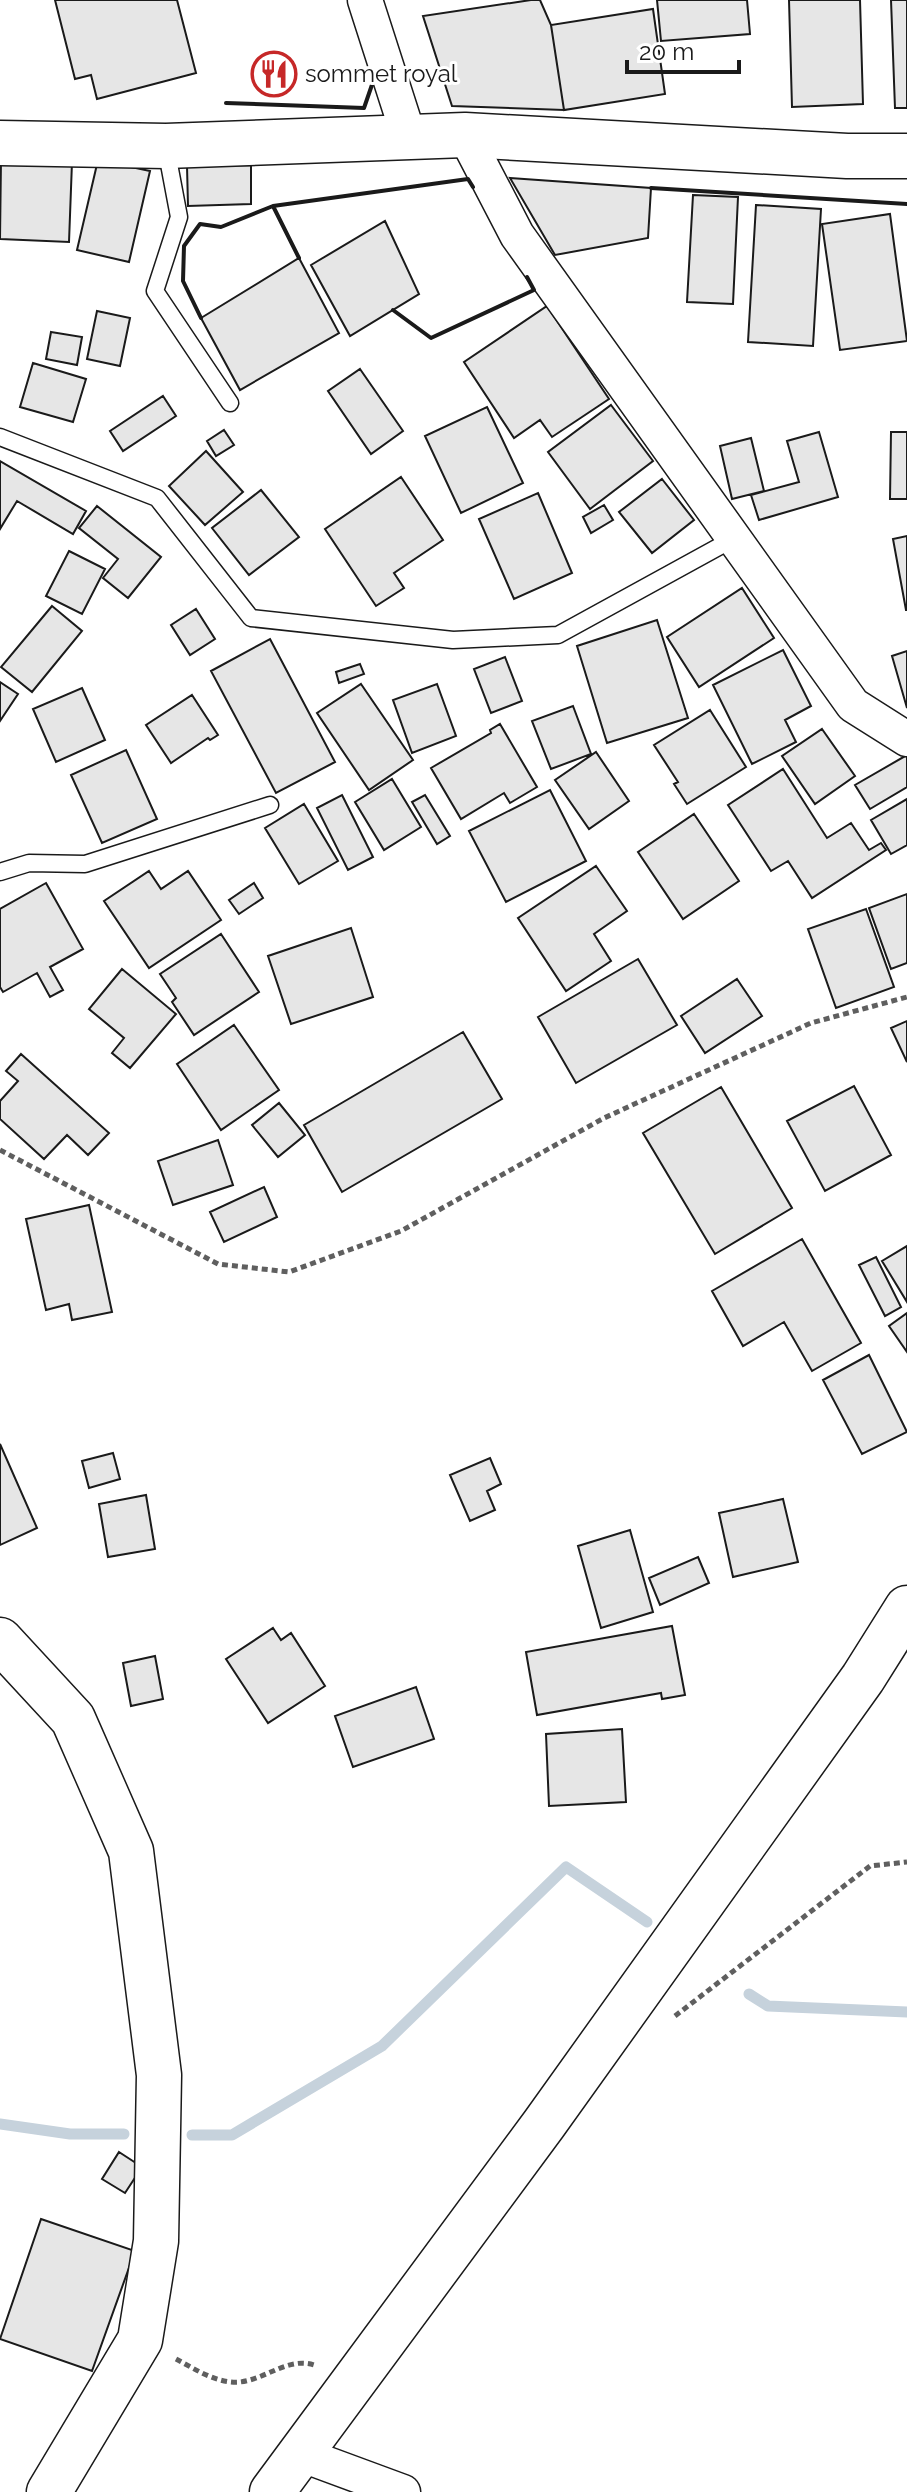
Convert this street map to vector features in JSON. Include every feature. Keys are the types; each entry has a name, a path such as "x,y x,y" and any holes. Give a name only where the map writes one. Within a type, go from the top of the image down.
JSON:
{"main road":[{"path":"0,143 166,146 465,135 847,156 907,156"},
{"path":"272,2492 544,2124 863,1678 907,1608"},
{"path":"0,1640 73,1719 131,1851 159,2075 156,2241 140,2340 49,2492"}],"street":[{"path":"365,0 409,137"},
{"path":"465,135 517,235 853,705 907,739"},
{"path":"300,2454 403,2492"}],"lane":[{"path":"166,146 179,217 155,291 230,403"},
{"path":"0,437 157,498 251,618 453,640 558,635 733,539"},
{"path":"0,872 29,863 85,864 270,805"}],"path":[{"path":"0,1150 218,1264 289,1272 401,1231 604,1118 811,1023 907,997"},
{"path":"670,2020 870,1866 907,1862"},
{"path":"140,2340 214,2379 239,2382 303,2361 354,2381"}],"building":[{"path":"55,0 177,0 196,73 97,99 91,75 75,79"},
{"path":"540,0 551,25 564,110 452,106 423,16"},
{"path":"657,0 747,0 750,34 661,41"},
{"path":"789,0 860,0 863,104 792,107"},
{"path":"891,0 907,0 907,108 895,108"},
{"path":"653,9 665,94 564,110 551,25"},
{"path":"1,159 72,162 69,242 0,239"},
{"path":"98,160 150,171 129,262 77,250"},
{"path":"251,165 251,204 188,206 187,166"},
{"path":"510,178 651,188 648,238 555,255"},
{"path":"693,195 738,197 733,304 687,302"},
{"path":"756,205 821,209 813,346 748,342"},
{"path":"890,214 907,341 840,350 822,224"},
{"path":"385,221 419,294 350,336 311,265"},
{"path":"299,258 339,333 240,390 201,318"},
{"path":"547,306 609,399 552,437 540,420 514,438 464,362"},
{"path":"97,311 130,318 120,366 87,359"},
{"path":"51,332 82,337 77,365 46,359"},
{"path":"33,363 86,379 73,422 20,407"},
{"path":"360,369 403,431 371,454 328,391"},
{"path":"163,396 176,416 123,451 110,431"},
{"path":"611,405 653,461 590,509 548,452"},
{"path":"487,407 523,483 461,513 425,436"},
{"path":"224,430 234,445 216,456 207,441"},
{"path":"819,432 838,497 759,520 751,495 799,482 787,441"},
{"path":"891,432 907,432 907,499 890,499"},
{"path":"751,438 764,491 732,499 720,446"},
{"path":"206,451 243,492 205,525 169,486"},
{"path":"0,461 86,511 73,534 17,501 0,529"},
{"path":"401,477 443,540 394,573 404,588 376,606 325,529"},
{"path":"662,479 694,520 652,553 619,512"},
{"path":"261,490 299,537 249,575 212,528"},
{"path":"538,493 572,573 514,599 479,519"},
{"path":"604,505 613,520 591,533 583,517"},
{"path":"97,506 161,557 128,598 103,578 118,559 79,528"},
{"path":"907,536 907,610 906,610 893,539"},
{"path":"69,551 105,569 82,614 46,596"},
{"path":"742,588 774,638 699,687 667,637"},
{"path":"52,606 82,631 32,692 1,667"},
{"path":"196,609 215,639 190,655 171,625"},
{"path":"657,620 688,718 607,743 577,646"},
{"path":"270,639 335,762 276,793 211,671"},
{"path":"783,650 811,706 785,720 796,742 752,764 713,685"},
{"path":"907,651 907,708 892,656"},
{"path":"505,657 522,701 491,713 474,669"},
{"path":"360,664 364,674 339,683 336,672"},
{"path":"0,682 18,694 0,721"},
{"path":"361,684 413,760 369,790 317,713"},
{"path":"437,684 456,736 412,753 393,700"},
{"path":"82,688 105,740 56,762 33,709"},
{"path":"192,695 218,735 210,740 208,738 171,763 146,725"},
{"path":"573,706 591,754 551,769 532,721"},
{"path":"710,710 746,767 687,804 674,784 678,782 654,745"},
{"path":"500,724 537,787 510,803 504,793 461,819 431,768 491,733 490,730"},
{"path":"822,729 855,776 815,804 782,756"},
{"path":"126,750 157,819 102,843 71,775"},
{"path":"596,752 629,801 589,829 555,780"},
{"path":"907,755 907,787 870,809 855,785"},
{"path":"783,769 827,838 851,823 869,850 881,843 886,850 812,898 788,861 771,871 728,805"},
{"path":"392,779 421,827 384,850 355,802"},
{"path":"550,790 586,861 506,902 469,831"},
{"path":"342,795 373,857 348,870 317,808"},
{"path":"425,795 450,836 437,844 412,802"},
{"path":"907,799 907,845 891,854 871,820"},
{"path":"304,804 338,861 299,884 265,828"},
{"path":"694,814 739,881 683,919 638,852"},
{"path":"596,866 627,911 594,934 611,961 566,991 518,918"},
{"path":"149,871 161,889 188,871 221,920 149,968 104,901"},
{"path":"46,883 83,949 50,967 63,990 50,997 37,973 3,992 0,987 0,909"},
{"path":"254,883 263,898 239,914 229,900"},
{"path":"907,894 907,963 891,969 869,908"},
{"path":"866,909 894,987 836,1008 808,929"},
{"path":"351,928 373,997 291,1024 268,956"},
{"path":"221,934 259,992 194,1035 172,1002 176,998 160,974"},
{"path":"638,959 677,1025 576,1083 538,1017"},
{"path":"122,969 176,1014 130,1068 112,1053 124,1038 89,1009"},
{"path":"737,979 762,1016 705,1053 681,1016"},
{"path":"907,1021 907,1062 891,1028"},
{"path":"234,1025 279,1090 221,1130 177,1064"},
{"path":"463,1032 502,1099 342,1192 304,1125"},
{"path":"21,1054 109,1133 88,1155 67,1135 44,1159 0,1119 0,1101 18,1081 6,1071"},
{"path":"854,1086 891,1155 825,1191 787,1121"},
{"path":"721,1087 792,1208 715,1254 643,1133"},
{"path":"279,1103 305,1135 278,1157 252,1125"},
{"path":"218,1140 233,1185 173,1205 158,1161"},
{"path":"264,1187 277,1217 224,1242 210,1212"},
{"path":"89,1205 112,1312 72,1320 69,1304 46,1310 26,1219"},
{"path":"802,1239 861,1343 812,1371 784,1322 743,1346 712,1291"},
{"path":"907,1246 907,1302 882,1261"},
{"path":"876,1257 901,1307 885,1316 859,1265"},
{"path":"907,1313 907,1352 889,1326"},
{"path":"869,1355 907,1432 862,1454 823,1380"},
{"path":"0,1444 37,1528 0,1545"},
{"path":"113,1453 120,1479 89,1488 82,1461"},
{"path":"490,1458 501,1484 487,1491 495,1510 470,1521 450,1475"},
{"path":"146,1495 155,1549 108,1557 99,1504"},
{"path":"783,1499 798,1562 733,1577 719,1513"},
{"path":"630,1530 653,1612 601,1628 578,1546"},
{"path":"698,1557 709,1583 660,1605 649,1578"},
{"path":"672,1626 685,1695 662,1699 661,1693 537,1715 526,1652"},
{"path":"273,1628 281,1640 291,1633 325,1686 268,1723 226,1659"},
{"path":"155,1656 163,1699 131,1706 123,1663"},
{"path":"416,1687 434,1739 353,1767 335,1716"},
{"path":"622,1729 626,1802 549,1806 546,1734"},
{"path":"119,2152 142,2167 125,2193 102,2179"},
{"path":"41,2219 135,2251 92,2371 0,2339"}],"waterway":[{"path":"192,2135 232,2135 382,2046 566,1867 647,1922"},
{"path":"749,1994 768,2006 907,2012"},
{"path":"0,2124 70,2134 124,2134"}],"wall":[{"path":"226,103 364,108 375,76"},
{"path":"201,318 183,281 184,246 200,224 221,227 273,206 468,179 473,187"},
{"path":"651,188 907,204"},
{"path":"273,206 299,258"},
{"path":"393,310 431,338 534,290 527,277"}],"place":[{"name":"sommet royal","path":"274,74"}]}
